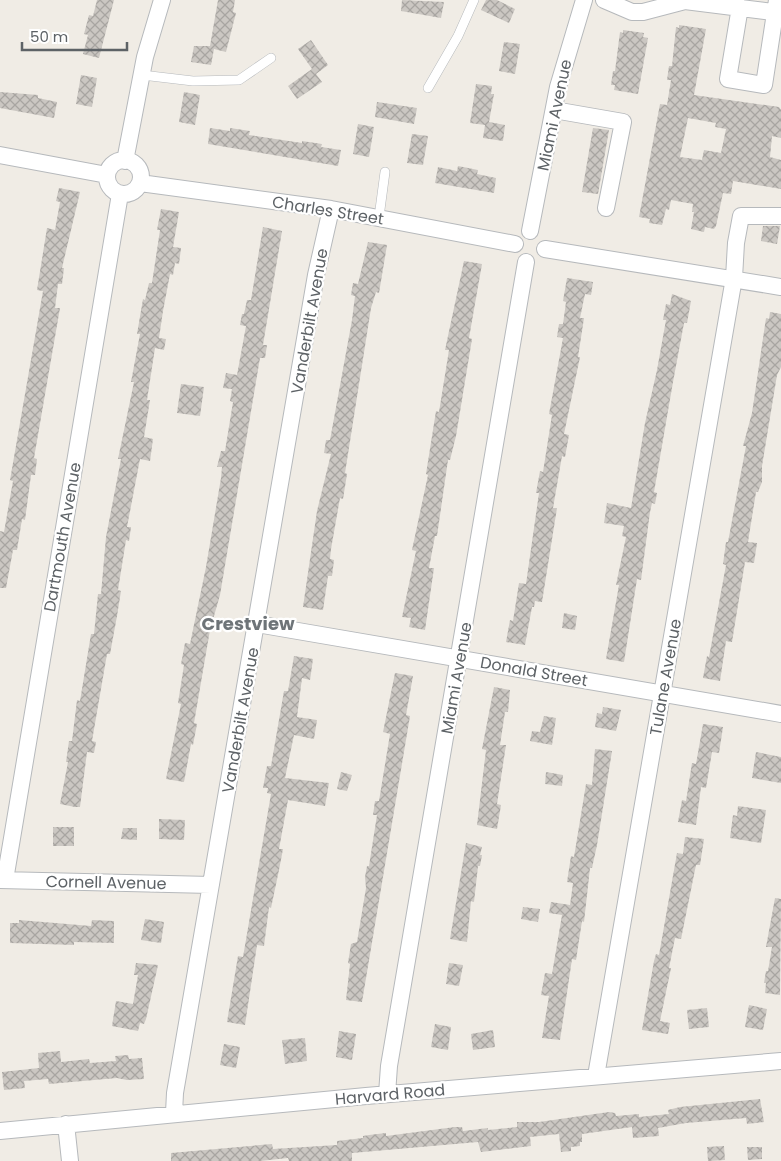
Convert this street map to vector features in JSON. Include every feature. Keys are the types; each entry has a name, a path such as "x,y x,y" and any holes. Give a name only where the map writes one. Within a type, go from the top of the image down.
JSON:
{"street":[{"path":"125,161 142,75 154,23 162,0"},
{"name":"Miami Avenue","path":"530,231 554,110 567,55 584,0"},
{"path":"604,0 632,12 653,10 685,1 740,7 777,8 764,85 728,79 740,7"},
{"path":"554,110 622,122 606,208"},
{"path":"0,155 107,175"},
{"path":"125,161 138,168 140,183 130,193 120,194 112,189 107,175 112,166 125,161"},
{"name":"Charles Street","path":"140,183 380,217 514,244"},
{"name":"Dartmouth Avenue","path":"2,880 120,194"},
{"name":"Vanderbilt Avenue","path":"174,1114 175,1093 315,284 330,209"},
{"name":"Tulane Avenue","path":"596,1076 734,278 736,243 741,216 781,216"},
{"path":"530,231 536,232 543,239 545,249 536,261 526,262 518,257 514,244 518,236 530,231"},
{"path":"545,249 781,287"},
{"name":"Miami Avenue","path":"387,1094 390,1056 526,262"},
{"name":"Donald Street","path":"256,624 781,714"},
{"name":"Cornell Avenue","path":"2,880 211,885"},
{"name":"Harvard Road","path":"0,1131 387,1094 781,1061"},
{"path":"66,1124 70,1161"}],"lane":[{"path":"428,88 458,36 474,0"},
{"path":"142,75 193,81 239,80 271,58"},
{"path":"380,217 385,172"}],"building":[{"path":"97,0 114,0 99,58 83,54 88,35 84,34 89,15 93,16"},
{"path":"218,0 235,0 233,12 236,13 226,52 214,49 211,65 191,62 194,46 210,46"},
{"path":"402,0 444,2 441,18 401,11"},
{"path":"486,0 497,0 515,9 509,23 481,10"},
{"path":"679,25 706,29 694,95 779,107 781,110 781,138 772,136 770,157 781,160 781,189 733,181 731,194 723,193 716,226 714,229 705,227 704,232 691,229 694,212 692,212 693,204 671,200 669,210 666,209 662,225 649,223 650,219 639,217 660,104 667,105 671,80 667,80 669,66 672,66 676,27 679,28","holes":["688,118 716,123 715,127 726,129 721,153 704,150 702,160 680,157"]},
{"path":"623,30 644,33 643,37 648,38 638,94 614,90 615,85 611,85 613,71 615,71 620,32 623,33"},
{"path":"311,40 328,65 316,74 322,82 297,99 288,86 312,69 298,49"},
{"path":"504,42 520,44 515,74 499,71"},
{"path":"81,75 97,78 92,107 76,104"},
{"path":"476,84 492,86 491,94 494,94 489,122 505,125 503,141 483,138 485,125 470,123"},
{"path":"0,92 38,95 38,98 57,102 54,118 0,108"},
{"path":"184,92 200,95 195,125 179,122"},
{"path":"377,102 417,108 414,124 375,117"},
{"path":"358,124 374,127 369,157 353,154"},
{"path":"210,128 230,131 230,128 250,131 249,135 322,144 321,147 341,150 338,166 208,144"},
{"path":"593,128 609,130 598,194 582,192"},
{"path":"412,134 428,136 423,165 407,163"},
{"path":"458,166 478,170 477,174 496,178 494,193 435,183 438,167 457,171"},
{"path":"59,188 80,192 62,268 64,268 62,284 58,284 55,308 60,308 34,458 37,459 35,475 31,475 25,520 22,519 17,550 13,550 6,588 0,588 0,531 4,532 13,481 10,480 43,291 37,290 47,228 55,230 60,202 56,201"},
{"path":"161,209 179,212 173,247 181,248 179,264 175,263 173,275 170,274 159,338 166,339 164,350 155,348 147,400 150,400 144,437 153,439 150,461 140,459 127,527 131,527 129,541 126,540 118,590 121,591 117,616 110,654 107,654 92,741 96,742 94,753 87,752 80,807 75,807 60,804 68,762 66,762 69,741 72,741 77,700 80,701 91,634 94,634 98,594 101,594 106,537 121,459 118,459 134,382 131,382 140,334 137,334 143,299 145,300 149,283 152,283 160,230 157,230"},
{"path":"763,226 780,226 777,244 761,241"},
{"path":"263,227 282,231 263,345 267,345 265,358 260,358 220,595 210,630 194,723 197,724 184,782 166,779 181,704 178,703 184,665 181,664 185,643 190,644 206,567 221,478 222,467 217,467 221,451 225,451 233,402 230,401 232,389 223,388 226,373 237,375 246,326 240,325 247,300 251,300"},
{"path":"368,242 387,245 379,293 376,292 371,308 345,473 347,474 343,499 340,498 331,549 330,559 334,560 332,576 328,576 323,610 303,607 317,511 331,454 324,453 326,440 330,440 352,320 355,296 351,295 353,283 358,284"},
{"path":"464,261 482,264 469,338 472,339 456,436 450,460 448,460 437,536 435,536 429,568 434,568 425,630 409,627 411,618 402,617 416,551 412,550 428,475 426,474 436,411 439,412 449,350 445,350"},
{"path":"567,278 593,282 591,295 585,294 580,318 584,318 578,357 580,357 564,434 569,435 565,457 562,456 553,508 557,508 542,602 535,601 534,607 532,607 525,645 506,642 510,620 513,621 519,583 526,584 539,493 536,493 540,471 543,472 552,415 549,414 563,338 557,337 559,324 563,324 566,302 563,301"},
{"path":"672,294 691,301 687,323 684,323 673,382 654,492 657,493 655,504 652,503 650,512 641,580 637,579 624,662 606,659 619,585 616,585 626,537 622,536 624,526 604,523 607,503 631,508 645,423 666,320 663,320 666,304 670,305"},
{"path":"770,312 781,314 781,367 777,375 762,466 762,482 758,492 756,492 748,542 757,543 754,563 745,562 732,642 726,641 720,681 703,678 707,656 709,657 726,565 723,564 726,542 728,542 746,446 743,446 752,413 766,318 769,319"},
{"path":"181,384 204,387 200,416 177,413"},
{"path":"564,613 577,616 575,630 562,628"},
{"path":"294,656 313,659 310,680 302,678 297,717 317,720 314,739 294,735 285,778 329,783 325,806 288,800 279,849 283,849 279,870 271,908 269,907 264,946 257,945 245,1025 227,1022 238,956 243,957 271,794 267,793 268,788 263,788 267,766 271,766 284,691 288,691"},
{"path":"395,673 413,676 406,715 410,716 362,1002 346,1000 351,944 357,942 366,888 365,877 367,866 369,866 377,815 373,815 375,801 379,801 390,734 383,732"},
{"path":"494,687 510,690 508,712 505,712 500,745 506,745 497,804 501,805 497,829 477,825 486,750 482,749"},
{"path":"603,707 621,710 616,731 595,727 597,713 602,714"},
{"path":"544,716 556,718 552,745 530,741 532,731 540,732"},
{"path":"703,724 723,727 719,753 712,752 706,788 701,787 696,825 678,822 682,800 686,801 692,763 696,764"},
{"path":"595,749 612,751 597,845 592,868 590,868 584,922 582,921 576,960 572,959 560,1040 542,1038 549,996 541,995 545,973 552,974 562,915 549,913 551,902 570,905 573,883 567,882 571,856 574,857 586,784 592,785"},
{"path":"756,752 781,757 781,783 752,778"},
{"path":"341,772 352,775 347,791 337,789"},
{"path":"546,772 563,775 562,786 545,784"},
{"path":"738,806 766,810 761,843 730,838 733,815 737,816"},
{"path":"159,819 185,820 184,840 159,839"},
{"path":"53,827 74,827 74,846 53,846"},
{"path":"123,828 137,828 137,840 121,839"},
{"path":"685,837 704,839 700,865 696,865 681,939 675,938 669,968 671,968 660,1021 670,1023 668,1034 642,1030 654,961 656,954 659,955 677,853 683,854"},
{"path":"466,843 482,847 474,902 471,901 467,942 450,939"},
{"path":"775,898 781,899 780,995 765,993 766,983 764,983 772,947 766,947"},
{"path":"523,907 540,909 538,922 521,919"},
{"path":"145,919 164,922 161,943 141,940"},
{"path":"19,920 91,926 92,920 114,921 114,943 74,942 74,945 10,943 10,923 19,923"},
{"path":"136,963 158,965 146,1019 144,1024 140,1023 138,1031 112,1026 116,1001 133,1004 138,975 134,975"},
{"path":"449,963 463,965 459,986 446,984"},
{"path":"749,1005 767,1009 763,1030 745,1027"},
{"path":"707,1008 709,1027 689,1029 687,1010"},
{"path":"435,1024 451,1027 448,1050 431,1047"},
{"path":"493,1030 495,1047 473,1050 471,1034"},
{"path":"339,1031 356,1034 352,1060 336,1057"},
{"path":"305,1038 307,1061 285,1064 282,1040"},
{"path":"224,1044 240,1047 236,1068 220,1065"},
{"path":"60,1051 61,1062 89,1059 90,1063 116,1061 115,1056 128,1055 129,1059 142,1058 144,1079 127,1080 117,1078 49,1084 48,1079 24,1081 25,1088 4,1090 2,1072 39,1068 38,1053"},
{"path":"760,1099 764,1122 747,1124 746,1118 686,1123 658,1128 659,1136 633,1138 632,1127 582,1134 580,1146 571,1147 571,1151 561,1152 559,1134 530,1137 531,1146 481,1152 478,1142 352,1153 352,1161 289,1161 288,1158 260,1161 171,1161 171,1153 272,1144 273,1149 337,1145 337,1141 386,1133 386,1136 455,1127 462,1127 463,1131 488,1128 488,1130 517,1127 517,1122 539,1122 609,1112 615,1113 616,1116 639,1114 639,1117 669,1114 668,1110 680,1107"},
{"path":"724,1146 725,1160 708,1161 707,1147"},
{"path":"747,1147 762,1147 762,1159 748,1160"}],"district":[{"name":"Crestview","path":"248,624"}]}
